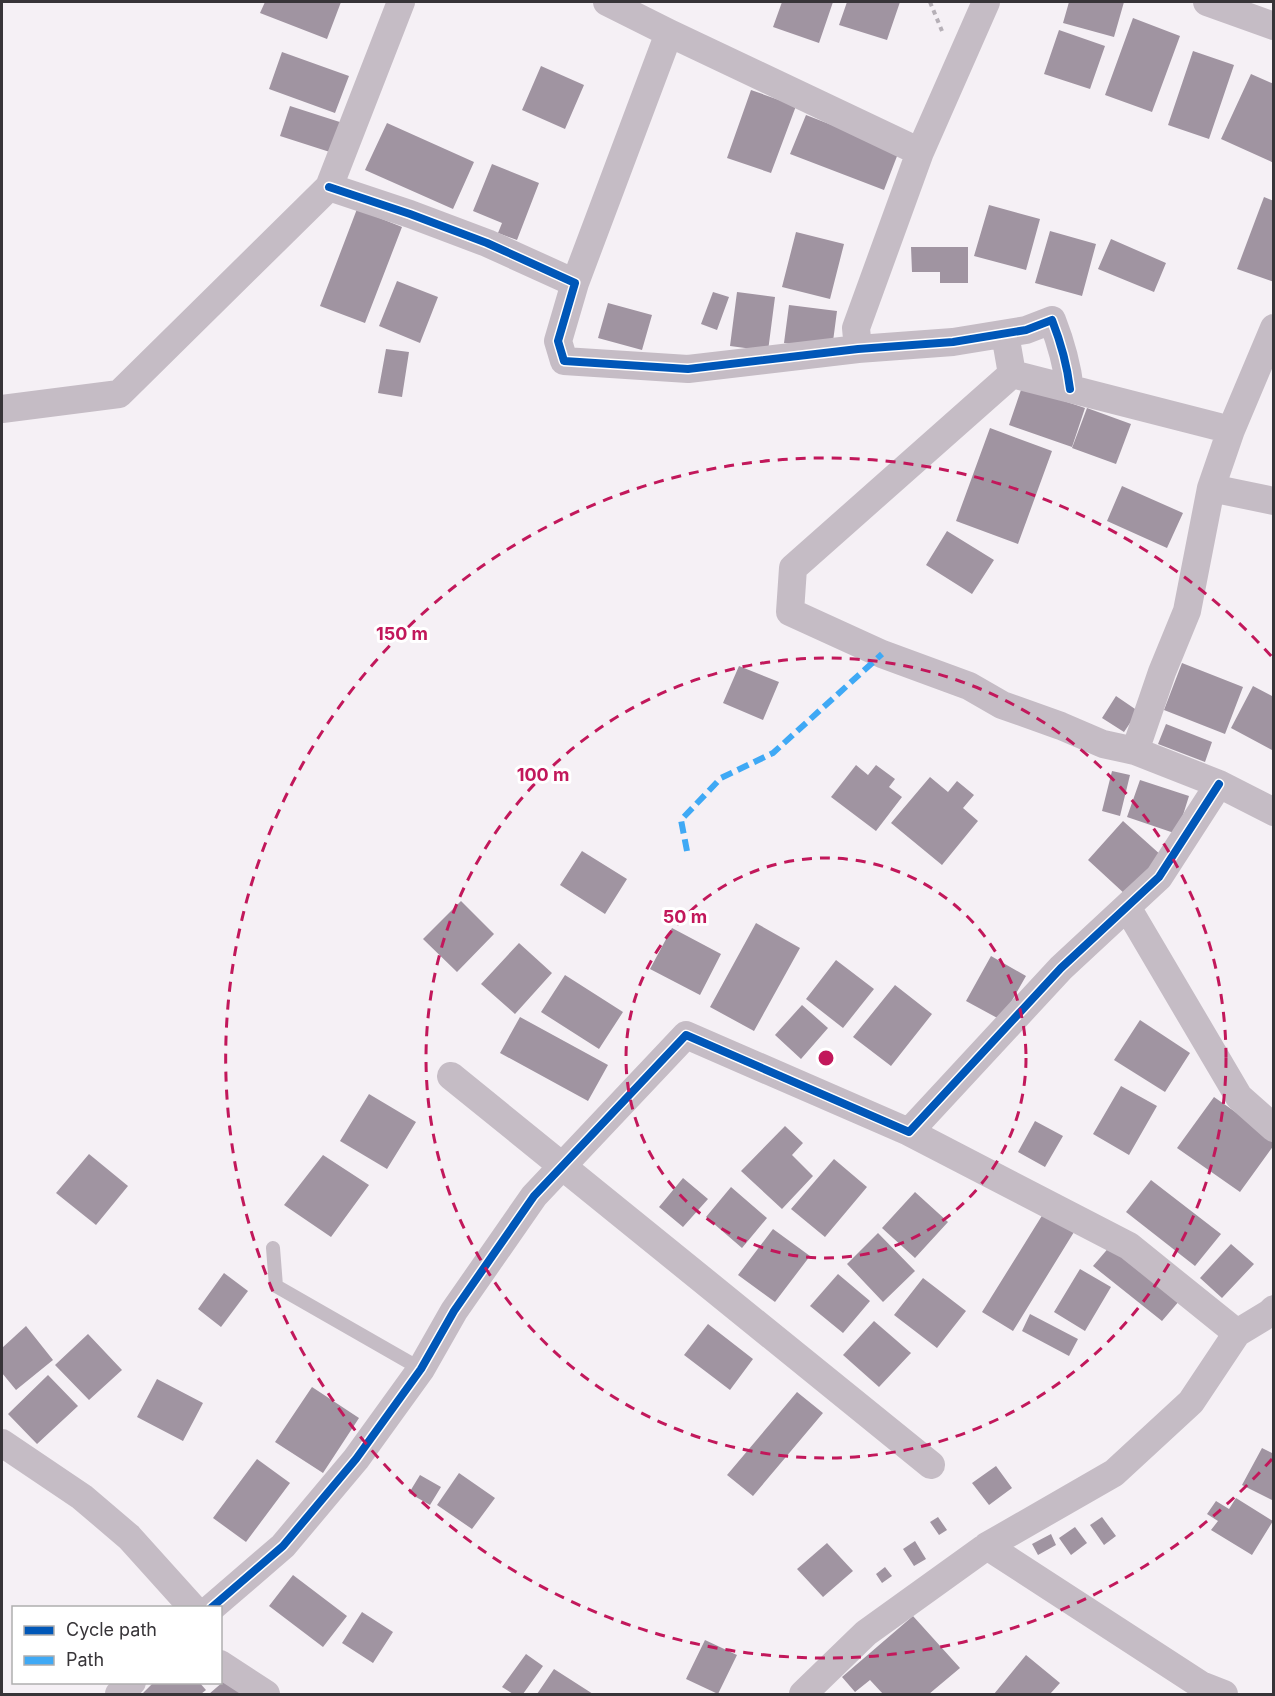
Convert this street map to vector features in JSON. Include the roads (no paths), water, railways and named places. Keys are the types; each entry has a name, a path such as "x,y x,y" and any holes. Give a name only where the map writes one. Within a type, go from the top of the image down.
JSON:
{"street":[{"path":"2,409 119,394 329,187 401,2"},
{"path":"607,2 920,152"},
{"path":"858,349 856,328 920,152 986,2"},
{"path":"1207,2 1274,26"},
{"path":"669,33 575,283 558,341 564,361 688,369 858,349 953,342 1026,330 1052,320 1061,342 1070,389"},
{"path":"329,187 488,243 575,283"},
{"path":"1135,751 1162,672 1187,611 1211,488 1231,430 1274,328"},
{"path":"1005,334 1012,374"},
{"path":"1012,374 1231,430"},
{"path":"1012,374 794,568 790,612 882,654 969,686 1002,705 1103,744 1135,751 1219,784 1274,812"},
{"path":"1211,488 1274,501"},
{"path":"909,1132 1061,968 1159,877 1219,784"},
{"path":"1127,907 1239,1097 1274,1128"},
{"path":"213,1606 283,1546 356,1459 421,1369 461,1301 534,1196 686,1035 909,1132 1130,1246 1237,1333"},
{"path":"451,1076 931,1465"},
{"path":"803,1695 866,1633 987,1546 1114,1473 1191,1402 1237,1333 1272,1313"},
{"path":"2,1443 82,1497 129,1537 191,1606"},
{"path":"987,1546 1207,1691"},
{"path":"222,1665 266,1695"},
{"path":"119,1695 131,1684"}],"lane":[{"path":"273,1248 276,1286 421,1369"}]}
